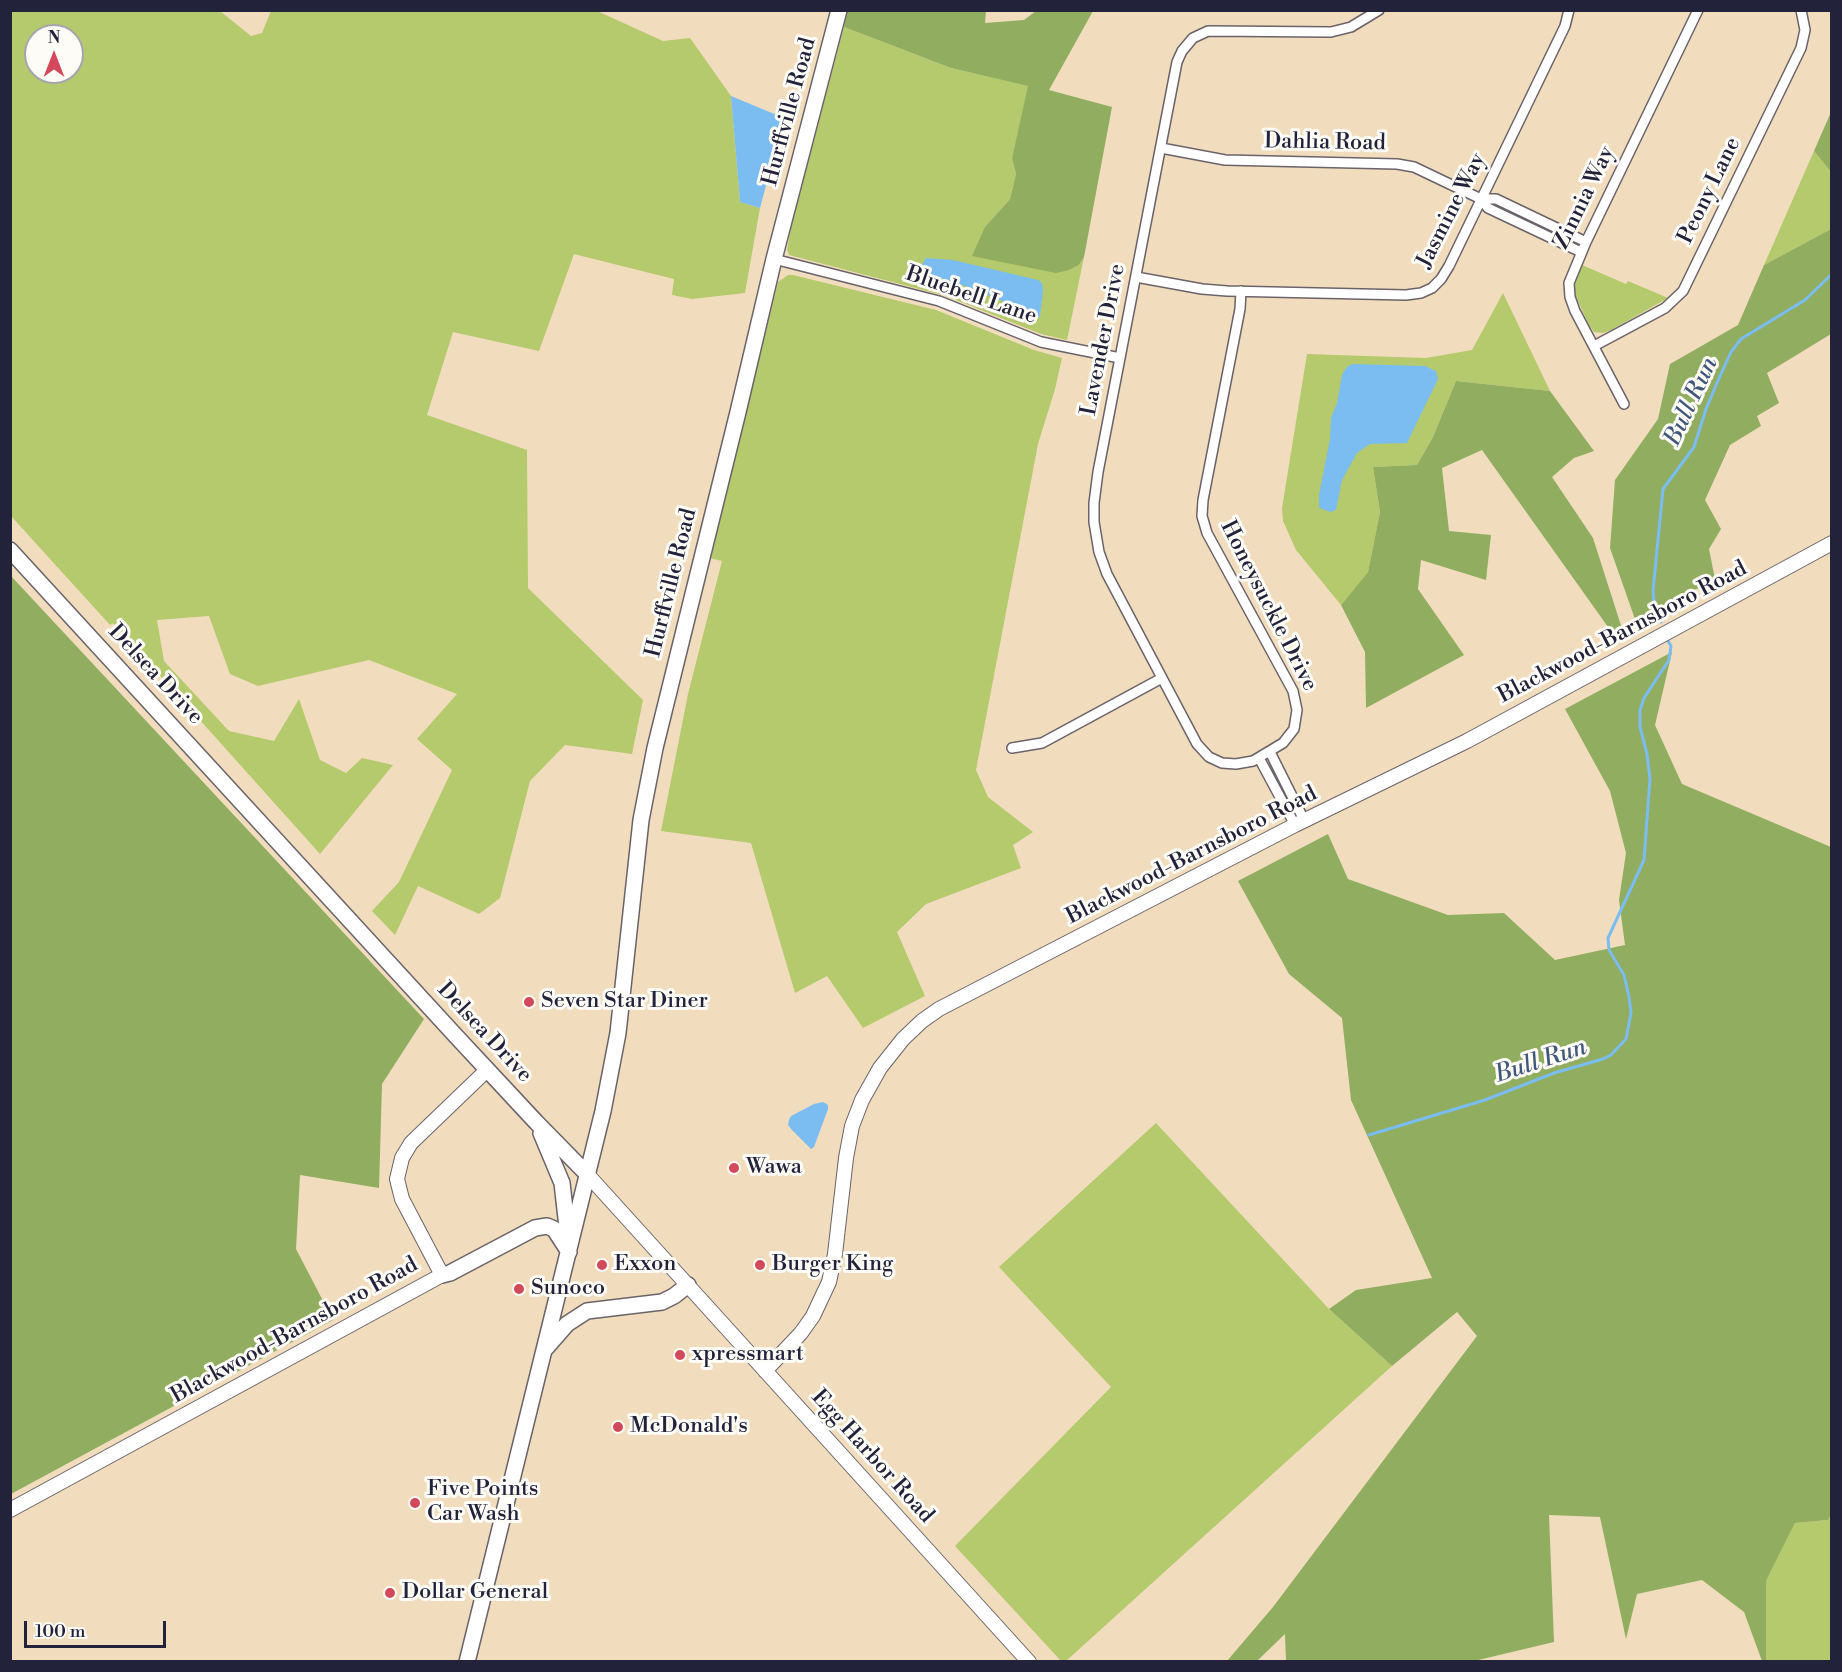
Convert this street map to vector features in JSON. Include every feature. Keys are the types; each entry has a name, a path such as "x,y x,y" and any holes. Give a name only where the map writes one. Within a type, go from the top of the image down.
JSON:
{"main road":[{"name":"Hurffville Road","path":"587,1174 603,1111 616,1042 641,820 653,758 774,260 840,10"},
{"name":"Blackwood-Barnsboro Road","path":"765,1371 801,1333 813,1316 829,1282 835,1254 852,1126 862,1100 880,1068 903,1039 922,1021 939,1009 1299,822 1467,741 1832,543"},
{"name":"Delsea Drive","path":"10,550 487,1070 587,1174"},
{"name":"Blackwood-Barnsboro Road","path":"10,1510 442,1275 402,1199 397,1179 402,1158 411,1143 487,1070"},
{"path":"536,1122 562,1183 569,1252"},
{"path":"467,1662 587,1174"},
{"name":"Egg Harbor Road","path":"587,1174 1029,1662"},
{"path":"442,1275 450,1273 535,1228 547,1226 554,1229 569,1252"},
{"path":"544,1350 567,1324 587,1311 662,1302 688,1285"}],"street":[{"name":"Lavender Drive","path":"1270,752 1259,758 1236,764 1222,763 1209,757 1197,744 1107,574 1095,532 1096,482 1177,62 1182,51 1197,36 1208,31 1331,32 1352,27 1379,10"},
{"name":"Jasmine Way","path":"1136,277 1202,289 1399,295 1421,293 1437,284 1445,274 1564,26 1569,10"},
{"name":"Zinnia Way","path":"1624,404 1575,311 1569,292 1572,274 1698,10"},
{"name":"Peony Lane","path":"1594,346 1671,304 1683,291 1801,48 1805,26 1801,10"},
{"name":"Dahlia Road","path":"1161,148 1225,160 1409,165 1481,199 1496,199 1586,242"},
{"name":"Dahlia Road","path":"1481,199 1488,208 1581,252"},
{"name":"Bluebell Lane","path":"774,260 939,301 1041,342 1120,357"},
{"name":"Honeysuckle Drive","path":"1241,291 1240,309 1202,512 1207,533 1296,700 1296,720 1292,733 1270,752"},
{"path":"1012,748 1042,743 1162,678"},
{"path":"1270,752 1299,822"},
{"path":"1259,758 1299,822"}],"green space":[{"path":"11,11 220,11 251,36 262,33 271,11 597,11 663,41 690,38 731,96 740,202 760,208 745,293 692,299 672,295 674,279 574,254 539,351 453,332 427,415 527,450 528,588 643,700 632,754 565,745 530,781 500,898 479,914 418,886 395,935 372,911 399,882 452,770 417,739 457,694 369,660 258,686 230,674 209,616 157,620 164,661 229,731 274,741 299,699 320,760 346,773 362,758 393,765 320,854 113,623 110,625 11,516"},
{"path":"847,11 986,11 985,23 1024,20 1036,11 1093,11 1049,90 1112,107 1084,257 1079,265 1056,273 972,256 985,227 1010,199 1016,174 1012,158 1028,86 951,68 844,27"},
{"path":"844,27 951,68 1029,86 1012,158 1016,174 1010,199 985,227 1069,270 1079,265 1084,257 1067,340 1041,334 946,296 789,255 787,250 791,227"},
{"path":"1831,112 1831,172 1814,151"},
{"path":"1814,151 1831,172 1831,229 1764,265"},
{"path":"1831,229 1831,334 1767,373 1779,403 1757,416 1761,426 1730,445 1705,500 1721,529 1709,549 1715,579 1636,622 1610,548 1615,480 1658,419 1670,364 1738,325 1764,265"},
{"path":"1582,265 1626,284 1628,281 1668,298 1611,330 1603,333 1594,332 1575,295 1575,282"},
{"path":"788,275 936,310 1034,350 1062,358 1038,444 976,770 988,797 1033,832 1013,845 1021,868 926,904 897,932 925,996 863,1028 827,976 795,993 751,843 661,831 688,694 722,561 710,558 778,282"},
{"path":"1503,293 1550,391 1456,381 1433,437 1417,465 1373,467 1380,512 1368,572 1341,605 1296,550 1283,521 1282,508 1307,354 1426,358 1472,350"},
{"path":"1456,381 1550,391 1594,451 1574,458 1552,477 1593,538 1625,638 1618,641 1482,450 1442,468 1449,531 1491,535 1486,580 1421,560 1418,589 1464,655 1366,708 1365,652 1341,605 1368,572 1380,512 1373,467 1417,465 1433,437"},
{"path":"11,576 424,1019 382,1084 379,1188 300,1175 296,1249 333,1320 11,1494"},
{"path":"1672,652 1655,725 1682,784 1831,847 1831,1515 1828,1520 1795,1523 1766,1581 1766,1661 1762,1661 1744,1612 1702,1580 1637,1594 1626,1639 1600,1517 1549,1515 1554,1642 1474,1661 1286,1662 1285,1634 1257,1661 1227,1661 1273,1607 1477,1336 1457,1312 1392,1366 1329,1309 1356,1290 1432,1278 1351,1100 1342,1018 1289,974 1238,881 1328,834 1348,879 1448,915 1504,913 1555,960 1625,945 1619,900 1626,853 1610,791 1565,709"},
{"path":"1156,1123 1329,1309 1392,1366 1066,1661 1061,1661 955,1546 1111,1387 999,1267"},
{"path":"1831,1515 1831,1661 1766,1662 1766,1581 1795,1523 1828,1520"}],"water":[{"path":"731,96 784,118 760,208 740,202"},
{"path":"926,258 953,260 1038,280 1042,283 1043,290 1040,316 1036,319 1030,318 1018,308 1007,303 928,274 922,265"},
{"path":"1352,364 1425,366 1436,371 1438,379 1407,443 1370,444 1357,453 1342,480 1336,510 1331,512 1319,508 1319,495 1330,439 1331,418 1337,403 1342,375"},
{"path":"823,1102 828,1105 828,1109 814,1147 811,1149 788,1125 789,1120 791,1116"}],"waterway":[{"name":"Bull Run","path":"1661,622 1653,591 1663,489 1694,447 1720,376 1731,352 1741,339 1805,300 1832,274"},
{"name":"Bull Run","path":"1369,1135 1485,1100 1554,1073 1603,1059 1611,1055 1626,1039 1631,1013 1629,997 1624,975 1609,950 1608,938 1644,860 1650,779 1640,727 1640,710 1644,698 1669,660 1671,646 1668,641"}],"place":[{"name":"Seven Star Diner","path":"529,1002"},
{"name":"Wawa","path":"734,1168"},
{"name":"Exxon","path":"602,1265"},
{"name":"Burger King","path":"760,1265"},
{"name":"Sunoco","path":"519,1289"},
{"name":"xpressmart","path":"680,1355"},
{"name":"McDonald's","path":"618,1427"},
{"name":"Five Points Car Wash","path":"415,1503"},
{"name":"Dollar General","path":"390,1593"}]}
